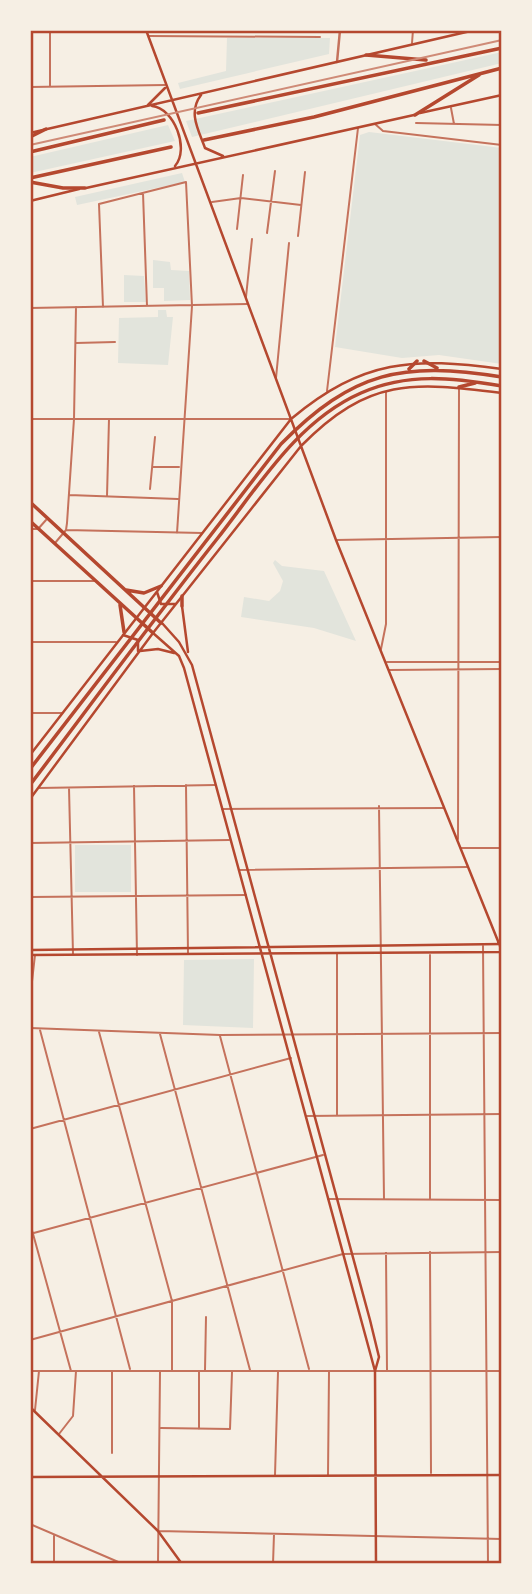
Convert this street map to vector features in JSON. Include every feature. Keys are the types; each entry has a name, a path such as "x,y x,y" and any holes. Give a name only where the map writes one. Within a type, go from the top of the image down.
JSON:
{"main road":[{"path":"32,955 502,952 336,540 146,30"},
{"path":"30,135 46,129 475,30"},
{"path":"198,113 502,48"},
{"path":"366,55 432,61"},
{"path":"204,140 350,108 502,68"},
{"path":"415,115 482,73"},
{"path":"148,105 166,86"},
{"path":"204,92 194,105 195,121 205,148 224,156"},
{"path":"30,201 224,156 258,152 502,94"},
{"path":"148,105 167,111 182,146 182,156 172,168"},
{"path":"30,152 164,120"},
{"path":"30,180 171,148"},
{"path":"30,180 63,188 85,188"},
{"path":"407,370 417,361"},
{"path":"30,755 291,419 327,391 369,372 417,361 502,369"},
{"path":"424,361 439,369"},
{"path":"30,769 281,444 304,420 354,387 407,370 439,369 502,377"},
{"path":"30,785 178,588 288,449 309,427 341,403 393,382 425,378 502,386"},
{"path":"458,387 477,382"},
{"path":"30,799 153,633 301,446 337,414 386,391 421,385 502,393"},
{"path":"30,502 123,590 145,606 188,655"},
{"path":"30,521 176,653 184,668 375,1371 376,1564"},
{"path":"123,590 144,593 161,586"},
{"path":"157,592 161,604 176,604"},
{"path":"182,596 188,655 370,1320 379,1357 375,1371"},
{"path":"117,600 124,616 123,633"},
{"path":"123,633 138,640 139,653"},
{"path":"139,653 158,649 176,653"},
{"path":"30,950 501,944"},
{"path":"360,1322 370,1320"},
{"path":"30,1407 158,1531 182,1564"},
{"path":"30,1477 502,1475"}],"street":[{"path":"50,30 50,87"},
{"path":"337,62 340,30"},
{"path":"412,44 413,30"},
{"path":"148,36 320,37"},
{"path":"30,87 166,86"},
{"path":"451,107 454,125"},
{"path":"374,123 383,131 502,145"},
{"path":"416,123 502,125"},
{"path":"327,391 358,127"},
{"path":"267,233 275,171"},
{"path":"298,236 305,172"},
{"path":"237,229 243,175"},
{"path":"103,307 97,209 102,202 182,182 188,186 192,306 177,533"},
{"path":"143,192 147,306"},
{"path":"212,202 241,198 301,205"},
{"path":"246,299 252,239"},
{"path":"276,381 289,243"},
{"path":"30,308 248,304"},
{"path":"54,543 64,532 69,495 74,419 76,307"},
{"path":"75,342 115,342"},
{"path":"458,387 458,843"},
{"path":"381,650 386,624 386,391"},
{"path":"107,496 109,418"},
{"path":"30,419 291,419"},
{"path":"150,489 155,437"},
{"path":"152,467 181,467"},
{"path":"69,495 179,499"},
{"path":"30,529 38,529 47,519"},
{"path":"64,532 203,533"},
{"path":"336,540 502,537"},
{"path":"30,581 96,581"},
{"path":"30,642 117,642"},
{"path":"386,662 502,662"},
{"path":"389,670 502,669"},
{"path":"30,713 63,713"},
{"path":"134,785 137,955"},
{"path":"186,785 188,955"},
{"path":"38,788 215,785"},
{"path":"69,787 73,955"},
{"path":"379,806 384,1199"},
{"path":"222,809 379,806 445,808"},
{"path":"30,843 230,840"},
{"path":"460,848 502,848"},
{"path":"239,870 468,867"},
{"path":"30,897 246,895"},
{"path":"483,945 488,1564"},
{"path":"430,953 430,1199"},
{"path":"337,954 337,1116"},
{"path":"30,999 32,955"},
{"path":"30,1028 220,1035 502,1032"},
{"path":"40,1029 130,1370"},
{"path":"99,1031 172,1301 172,1371"},
{"path":"159,1033 250,1371"},
{"path":"220,1035 309,1371"},
{"path":"30,1129 291,1058"},
{"path":"307,1116 502,1114"},
{"path":"31,1233 324,1154"},
{"path":"327,1199 502,1200"},
{"path":"30,1223 71,1371"},
{"path":"386,1252 387,1371"},
{"path":"430,1252 431,1474"},
{"path":"30,1340 343,1254 502,1252"},
{"path":"205,1371 206,1317"},
{"path":"112,1370 112,1453"},
{"path":"30,1371 502,1371"},
{"path":"34,1411 39,1371"},
{"path":"59,1434 73,1416 76,1371"},
{"path":"158,1564 160,1371"},
{"path":"198,1429 199,1371"},
{"path":"161,1428 228,1430 233,1423 232,1371"},
{"path":"275,1476 278,1371"},
{"path":"328,1476 329,1371"},
{"path":"30,1524 123,1564"},
{"path":"158,1531 502,1539"},
{"path":"274,1534 274,1564"},
{"path":"54,1535 54,1564"}],"shaded area":[{"path":"227,38 330,38 329,54 180,89 178,83 226,71"},
{"path":"502,52 502,63 192,137 186,121"},
{"path":"168,125 175,141 30,173 30,157"},
{"path":"369,132 502,148 502,364 439,355 402,358 335,347 360,135"},
{"path":"182,173 185,182 77,205 75,197"},
{"path":"153,260 170,262 171,270 189,271 190,300 164,301 164,288 153,288"},
{"path":"124,275 144,276 146,302 124,302"},
{"path":"158,310 166,310 167,317 173,317 168,365 118,363 119,318 158,317"},
{"path":"275,560 282,566 324,571 356,641 314,628 241,617 244,597 269,601 280,591 283,581 273,563"},
{"path":"75,845 131,845 131,892 75,892"},
{"path":"254,959 253,1028 183,1025 184,960"}],"railway":[{"path":"30,145 502,40"}]}
